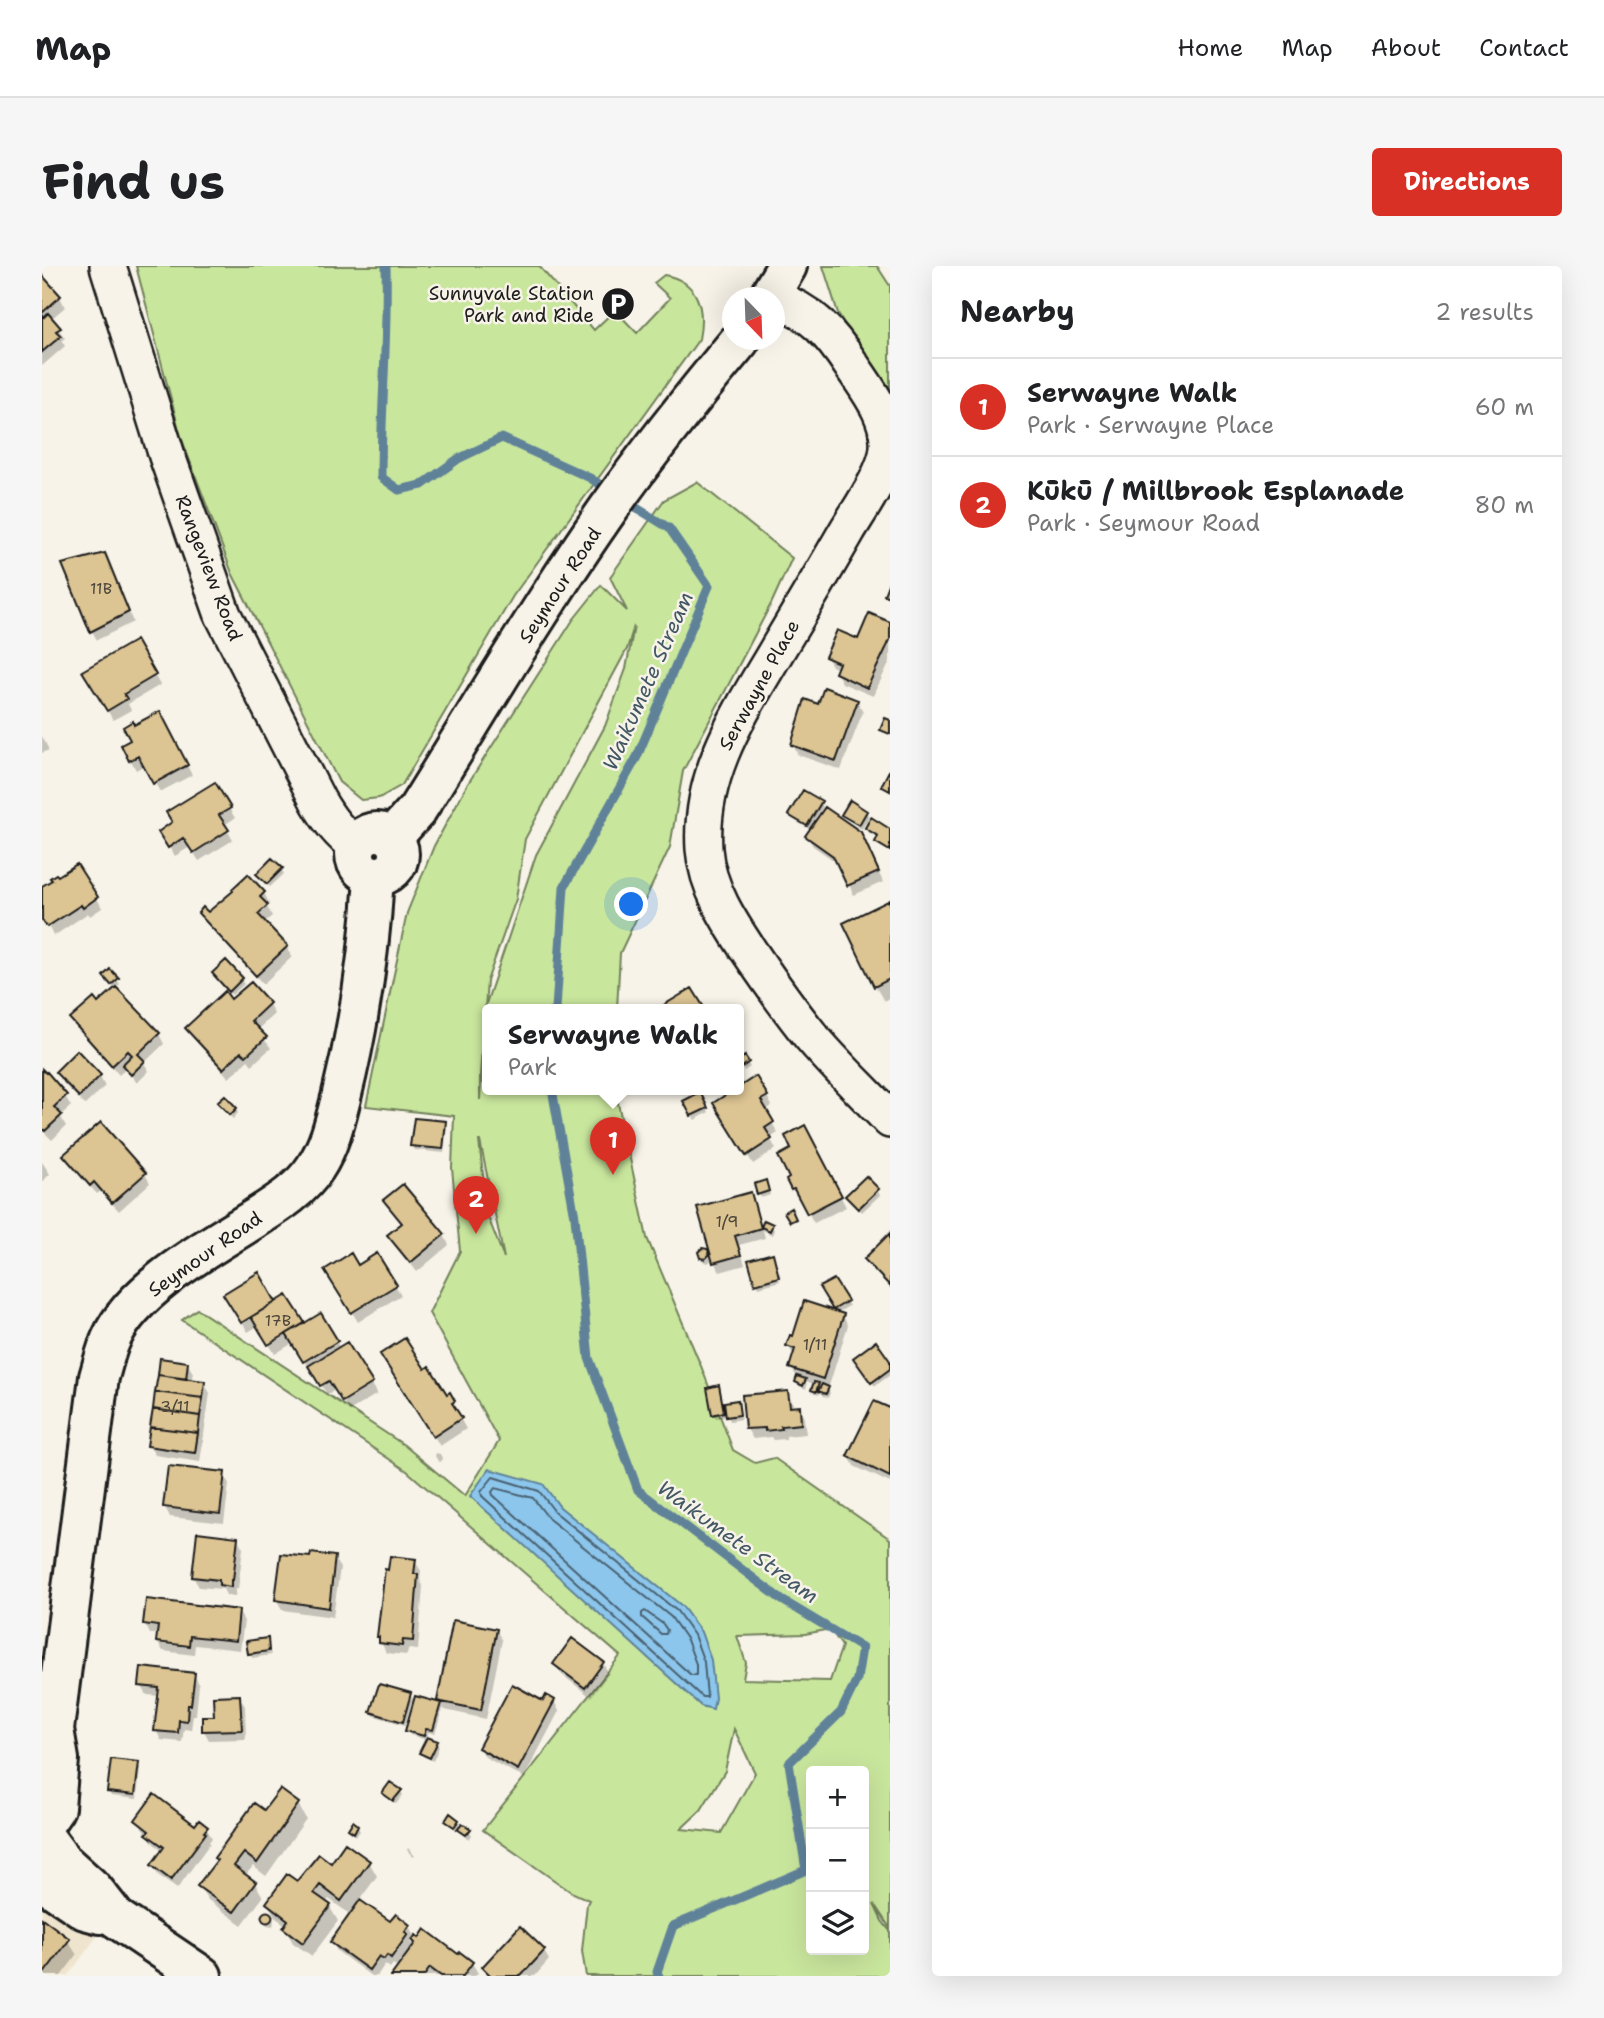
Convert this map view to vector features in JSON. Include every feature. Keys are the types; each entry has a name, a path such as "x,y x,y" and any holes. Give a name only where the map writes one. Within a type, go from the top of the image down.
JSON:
{"main road":[{"path":"776,287 787,266"},
{"name":"Seymour Road","path":"43,1827 55,1808 59,1759 48,1737 99,1377 113,1335 136,1302 208,1248 281,1201 314,1170 333,1129 354,1041 370,931 374,854 417,810 608,509 732,350"},
{"path":"43,1827 62,1861 93,1889 116,1918 202,1976"},
{"path":"42,1881 85,1910 116,1918"}],"street":[{"name":"Rangeview Road","path":"108,266 167,457 223,615 329,821 341,835 374,854"},
{"name":"Serwayne Place","path":"785,303 815,319 840,348 880,411 887,429 887,460 745,704 717,760 703,818 704,852 713,888 732,925 778,994 812,1037 890,1120"}],"shaded area":[{"path":"42,1891 100,1932 68,1976 42,1976"}],"green space":[{"path":"136,266 539,266 594,330 615,310 637,333 670,298 654,283 664,275 685,283 697,298 701,317 699,339 513,596 402,785 379,798 361,800 339,782 232,573 181,437"},
{"path":"823,266 877,266 890,286 890,402 838,313"},
{"path":"697,482 792,558 772,602 683,771 670,847 620,953 617,1004 486,1004 536,855 605,726 626,669 634,626 627,649 525,839 516,899 487,981 485,1004 482,1004 480,1100 482,1068 482,1095 616,1095 647,1238 733,1450 755,1463 774,1458 890,1539 890,1928 874,1904 890,1931 890,1976 586,1976 582,1951 589,1900 571,1892 483,1830 620,1656 407,1471 182,1320 197,1309 404,1445 465,1496 499,1441 429,1313 460,1251 452,1168 454,1116 366,1106 407,913 434,846 467,785 573,620 601,585 627,611 610,577 664,500","holes":["480,1141 504,1258 488,1217","830,1629 842,1646 830,1681 743,1679 746,1663 737,1636 805,1634","734,1729 755,1773 721,1833 681,1829 701,1810 725,1771"]}],"water":[{"path":"489,1469 543,1484 560,1507 682,1606 701,1632 711,1660 715,1698 713,1709 701,1706 470,1496"}],"building":[{"path":"42,275 61,296 42,313"},
{"path":"48,313 61,328 56,331 61,336 42,352 42,315 44,317"},
{"path":"105,553 129,612 90,632 62,564"},
{"path":"890,579 890,597 884,595"},
{"path":"869,613 890,622 890,640 867,688 835,673 839,663 825,657 837,630 858,639"},
{"path":"136,640 156,675 124,694 127,699 107,711 82,671"},
{"path":"824,687 858,700 836,761 791,745 805,699 818,704"},
{"path":"160,711 188,765 153,784 138,756 129,761 121,745 130,740 123,727 133,721 134,725"},
{"path":"885,718 890,720 890,734 880,730"},
{"path":"890,769 890,791 881,786"},
{"path":"215,782 231,808 219,815 229,830 193,853 183,838 168,848 158,832 172,822 166,812"},
{"path":"803,790 822,801 807,826 788,815"},
{"path":"850,800 867,811 859,825 841,815"},
{"path":"825,807 861,832 879,872 847,886 833,856 805,836"},
{"path":"871,817 890,829 890,851 875,842 878,836 865,828"},
{"path":"272,858 283,868 267,884 256,874"},
{"path":"77,864 98,897 47,927 42,920 42,886 56,874 58,876"},
{"path":"248,874 265,892 260,897 268,905 258,914 288,946 256,976 198,913 203,907 208,912"},
{"path":"890,900 890,979 874,987 843,923"},
{"path":"226,960 243,978 229,992 212,973"},
{"path":"110,969 119,978 111,985 103,976"},
{"path":"251,982 270,1003 251,1021 267,1037 246,1056 241,1052 223,1069 185,1028 225,991 231,999"},
{"path":"116,987 160,1033 138,1054 145,1061 131,1075 122,1065 132,1055 128,1051 112,1066 70,1019 94,998 98,1003"},
{"path":"692,988 702,1004 666,1004"},
{"path":"77,1050 101,1075 79,1097 55,1072"},
{"path":"42,1069 67,1095 54,1107 62,1115 45,1131 42,1128"},
{"path":"756,1076 768,1096 761,1100 774,1122 765,1128 772,1139 746,1156 713,1103 726,1095 744,1095 744,1084"},
{"path":"225,1095 237,1108 230,1115 217,1102"},
{"path":"694,1095 702,1095 708,1108 691,1116 683,1101"},
{"path":"414,1118 446,1121 443,1149 410,1146"},
{"path":"101,1122 146,1173 112,1203 94,1182 90,1186 63,1155"},
{"path":"805,1125 842,1196 807,1214 786,1180 789,1178 778,1156 791,1149 785,1136"},
{"path":"866,1176 879,1189 858,1209 845,1196"},
{"path":"766,1180 769,1191 757,1195 754,1184"},
{"path":"403,1184 445,1234 410,1263 387,1235 402,1223 383,1200"},
{"path":"751,1192 761,1228 735,1236 741,1255 713,1263 697,1207"},
{"path":"791,1208 796,1219 790,1222 784,1212"},
{"path":"764,1220 773,1224 770,1231 761,1227"},
{"path":"890,1233 890,1286 864,1259"},
{"path":"702,1248 708,1249 709,1255 705,1259 700,1258 698,1252"},
{"path":"351,1253 358,1265 377,1253 397,1285 351,1313 324,1270"},
{"path":"773,1253 779,1277 755,1284 748,1260"},
{"path":"259,1272 276,1302 241,1323 223,1294"},
{"path":"834,1279 848,1301 833,1310 819,1287"},
{"path":"287,1295 305,1323 268,1345 251,1317"},
{"path":"804,1301 844,1314 823,1379 789,1368 795,1349 786,1346 790,1335 793,1336"},
{"path":"321,1313 338,1341 303,1362 286,1334"},
{"path":"405,1338 425,1369 429,1366 447,1394 450,1392 455,1401 452,1403 462,1418 433,1437 380,1354"},
{"path":"876,1341 890,1361 890,1369 871,1383 853,1358"},
{"path":"347,1342 373,1383 342,1402 329,1381 320,1386 308,1366"},
{"path":"160,1358 188,1362 186,1379 158,1375"},
{"path":"158,1375 205,1381 203,1398 155,1392"},
{"path":"797,1376 806,1379 803,1386 795,1382"},
{"path":"814,1382 819,1383 816,1392 811,1390"},
{"path":"822,1384 829,1387 826,1394 818,1391"},
{"path":"719,1385 724,1412 712,1415 707,1388"},
{"path":"788,1391 790,1407 800,1406 801,1424 765,1431 765,1428 745,1429 742,1395"},
{"path":"155,1392 203,1398 200,1416 153,1409"},
{"path":"738,1400 740,1415 726,1417 724,1402"},
{"path":"874,1401 890,1408 890,1477 847,1456"},
{"path":"153,1409 200,1416 198,1433 150,1427"},
{"path":"150,1427 198,1433 195,1453 147,1446"},
{"path":"168,1466 225,1472 220,1514 163,1507"},
{"path":"197,1532 238,1537 231,1587 219,1585 219,1580 192,1577"},
{"path":"311,1553 335,1556 329,1608 275,1600 281,1554 310,1557"},
{"path":"390,1556 416,1559 414,1574 418,1574 413,1641 403,1640 402,1646 379,1643 377,1637 385,1569 388,1570"},
{"path":"146,1599 239,1610 236,1641 190,1636 189,1646 156,1642 158,1626 143,1624"},
{"path":"453,1620 497,1629 481,1710 437,1701"},
{"path":"268,1638 269,1651 248,1654 246,1641"},
{"path":"572,1638 604,1662 585,1688 553,1664"},
{"path":"141,1667 195,1673 187,1721 179,1720 178,1733 154,1731 159,1688 139,1686"},
{"path":"379,1684 411,1693 403,1722 370,1712"},
{"path":"512,1684 543,1701 546,1695 555,1700 518,1770 478,1748"},
{"path":"240,1695 242,1730 202,1731 202,1716 214,1716 213,1696"},
{"path":"415,1696 441,1703 433,1730 426,1729 424,1736 405,1731"},
{"path":"427,1737 438,1741 430,1758 419,1753"},
{"path":"111,1759 139,1762 135,1795 107,1792"},
{"path":"390,1782 402,1790 393,1801 382,1793"},
{"path":"280,1789 299,1803 257,1863 244,1853 234,1866 256,1882 234,1912 197,1886 254,1803 264,1810"},
{"path":"154,1794 195,1825 199,1820 208,1827 171,1880 151,1865 164,1847 146,1834 149,1831 135,1820"},
{"path":"450,1813 459,1820 454,1827 445,1821"},
{"path":"353,1821 358,1825 354,1833 348,1829"},
{"path":"462,1823 471,1829 466,1835 457,1829"},
{"path":"345,1843 370,1861 341,1901 320,1885 314,1893 331,1905 303,1943 283,1928 288,1920 266,1903 287,1874 297,1881 319,1854 331,1863"},
{"path":"360,1900 390,1921 396,1914 410,1925 405,1932 408,1934 391,1958 387,1955 384,1959 379,1956 369,1970 330,1942"},
{"path":"267,1912 271,1913 271,1921 267,1922 263,1921 262,1917 263,1913"},
{"path":"42,1918 70,1939 42,1976"},
{"path":"520,1926 545,1950 521,1976 491,1976 482,1967"},
{"path":"425,1929 473,1962 463,1976 441,1976 430,1968 424,1976 391,1976 415,1943 412,1940 416,1935 419,1938"}],"waterway":[{"name":"Waikumete Stream","path":"386,266 381,477 399,490 422,485 458,459 502,438 590,478 610,491"},
{"name":"Waikumete Stream","path":"556,1004 564,887 637,757 709,586 669,528 624,500"},
{"name":"Waikumete Stream","path":"553,1095 575,1217 589,1358 638,1490 782,1600 862,1648 857,1679 841,1712 789,1763 806,1870 673,1926 657,1972 659,1976"}],"place":[{"name":"Sunnyvale Station Park and Ride","path":"618,304"},
{"name":"Serwayne Walk","path":"613,1175"},
{"name":"Kūkū / Millbrook Esplanade","path":"476,1234"}]}
